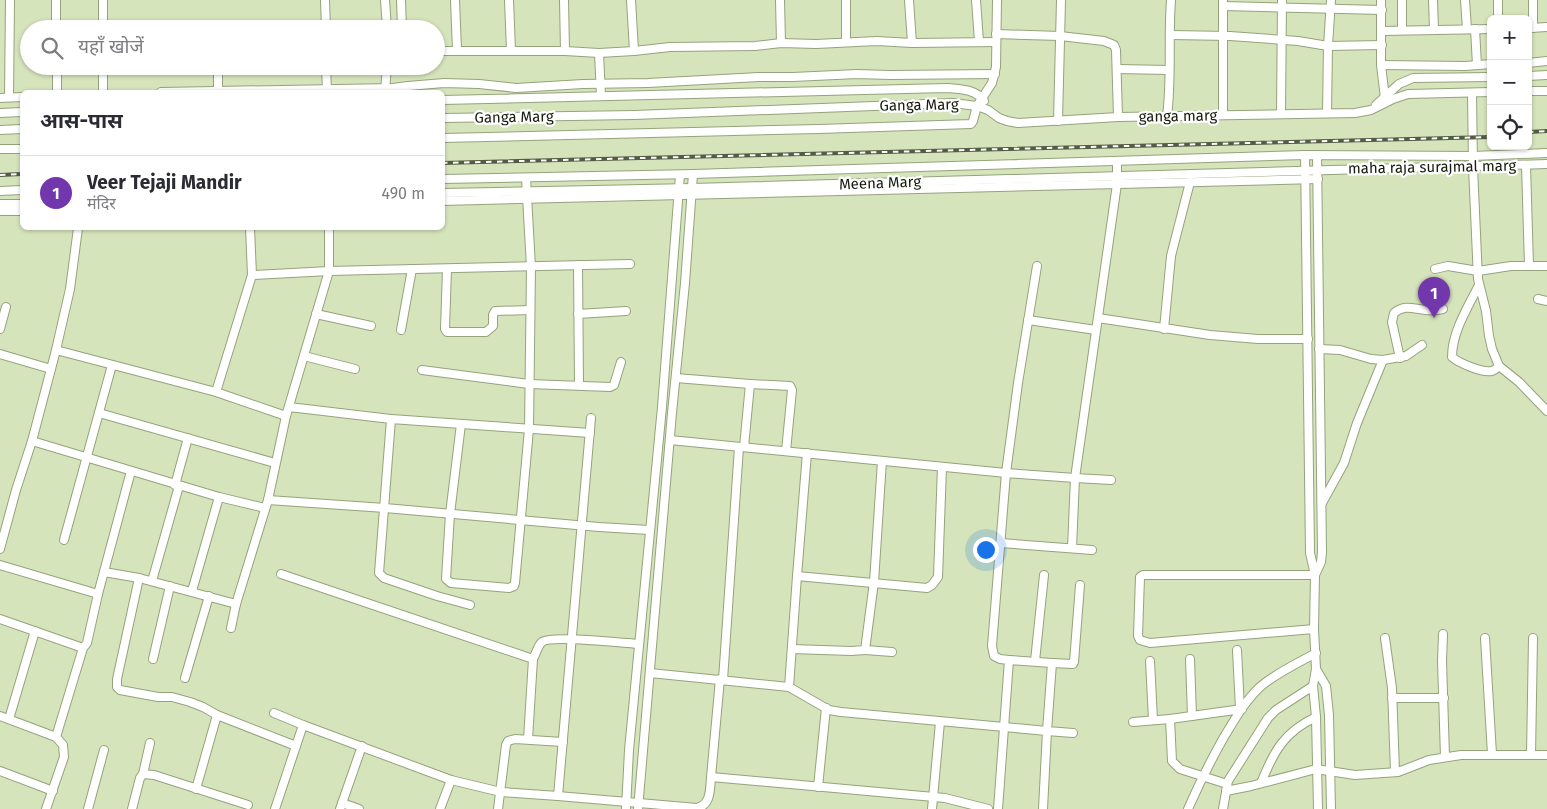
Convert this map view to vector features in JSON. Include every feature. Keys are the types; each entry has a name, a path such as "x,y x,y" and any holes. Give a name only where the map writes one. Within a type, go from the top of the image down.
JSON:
{"street":[{"path":"9,98 10,0"},
{"path":"56,0 56,20"},
{"path":"103,0 103,20"},
{"path":"325,0 326,20"},
{"path":"385,0 386,20"},
{"path":"401,0 402,20"},
{"path":"455,0 457,50"},
{"path":"509,0 511,51"},
{"path":"564,0 565,51"},
{"path":"631,0 634,52"},
{"path":"780,0 781,43"},
{"path":"846,0 846,42"},
{"path":"910,0 912,43"},
{"path":"976,0 979,41"},
{"path":"445,138 966,125 973,121 977,106 992,83 995,74 997,0"},
{"path":"1058,121 1061,0"},
{"path":"1166,116 1170,93 1171,0"},
{"path":"1327,113 1331,0"},
{"path":"1381,0 1381,65 1385,99"},
{"path":"1402,0 1402,30"},
{"path":"1433,0 1434,30"},
{"path":"1465,0 1477,65"},
{"path":"1498,0 1498,15"},
{"path":"1532,15 1533,0"},
{"path":"1223,115 1223,3 1282,4 1331,10 1382,10"},
{"path":"1280,114 1282,4"},
{"path":"1532,28 1547,27"},
{"path":"1382,31 1487,29"},
{"path":"1171,35 1298,41 1328,46 1382,45"},
{"path":"445,51 599,53 634,52 670,47 755,46 781,43 912,43 1060,36 1114,45 1116,50 1118,117"},
{"path":"599,53 601,96"},
{"path":"1532,63 1547,61"},
{"path":"1381,65 1487,64"},
{"path":"1117,69 1169,70"},
{"path":"386,75 385,90 444,83 516,88 601,83 657,83 857,74 890,76 995,74"},
{"path":"57,75 57,90"},
{"path":"103,75 103,90"},
{"path":"218,75 218,90"},
{"path":"326,75 327,90"},
{"path":"1532,76 1547,75"},
{"name":"ganga marg","path":"988,110 999,118 1018,123 1118,117 1355,113 1371,110 1399,84 1413,78 1487,77"},
{"name":"Ganga Marg","path":"445,100 947,88 968,90 982,98"},
{"path":"1532,91 1547,91"},
{"name":"ganga marg","path":"1385,99 1408,94 1487,92"},
{"path":"1472,93 1478,271 1479,284 1486,311 1488,336 1499,366 1519,382 1547,411"},
{"path":"0,98 20,97"},
{"path":"982,98 988,110"},
{"name":"Ganga Marg","path":"445,118 634,114 953,103 977,106 988,110"},
{"path":"0,113 20,112"},
{"path":"0,130 20,129"},
{"path":"0,149 20,149"},
{"name":"maha raja surajmal marg","path":"693,174 1305,155 1473,156 1547,153"},
{"path":"1305,155 1310,553 1315,574 1314,629 1316,669 1313,686 1316,717 1318,809"},
{"path":"1315,574 1322,562 1317,155"},
{"path":"1072,548 1075,478 1117,184 1117,161"},
{"name":"maha raja surajmal marg","path":"1317,174 1547,164"},
{"path":"1526,165 1529,266"},
{"path":"445,179 693,174 639,806"},
{"name":"Meena Marg","path":"692,191 1118,176 1317,174"},
{"path":"627,805 629,750 680,192 680,175"},
{"path":"445,193 527,195 1117,184 1306,175"},
{"path":"461,424 450,514 446,579 451,583 509,588 514,586 515,583 529,429 531,266 526,178"},
{"path":"1164,329 1171,256 1190,182"},
{"path":"0,191 20,190"},
{"path":"445,201 527,195"},
{"path":"0,204 20,204"},
{"path":"0,211 20,210"},
{"path":"0,549 32,441 56,350 70,289 78,230"},
{"path":"216,392 252,275 250,230"},
{"path":"232,628 236,604 266,504 288,407 329,271 329,230"},
{"path":"252,275 329,271 630,264"},
{"path":"578,265 579,385"},
{"path":"1037,266 1006,473 992,650 994,656 1008,660 1073,664 1080,585"},
{"path":"1435,269 1448,266 1478,271 1511,266 1547,266"},
{"path":"401,330 412,269"},
{"path":"448,269 445,328 447,332 486,332 493,326 493,315 495,312 530,310"},
{"path":"1479,284 1462,319 1453,346 1452,357 1482,370 1491,371 1499,366"},
{"path":"1538,300 1547,301"},
{"path":"0,329 6,307"},
{"path":"1400,358 1392,322 1394,313 1404,307 1427,310 1443,309"},
{"path":"578,314 626,311"},
{"path":"316,314 371,326"},
{"path":"1098,318 1210,335 1258,339 1308,339"},
{"path":"1028,320 1096,330"},
{"path":"1319,350 1340,350 1371,359 1383,360 1400,358 1414,352 1422,345"},
{"path":"56,350 216,392 286,416"},
{"path":"0,354 51,369"},
{"path":"304,356 355,369"},
{"path":"1321,504 1344,463 1357,423 1383,360"},
{"path":"422,370 530,384 610,387 614,385 621,362"},
{"path":"64,540 112,366"},
{"path":"676,378 790,386 792,390 786,451"},
{"path":"274,713 451,780 500,792 558,796 639,806 702,807 708,800 711,777 741,447 750,384"},
{"path":"288,407 391,419 590,433"},
{"path":"99,413 275,463"},
{"path":"558,796 591,418"},
{"path":"391,419 379,573 384,578 470,605"},
{"path":"152,581 188,438"},
{"path":"670,440 1006,473 1111,480"},
{"path":"32,441 219,497 266,504 384,508 582,526 650,530"},
{"path":"789,687 808,453"},
{"path":"865,650 874,582 882,461"},
{"path":"797,576 927,588 932,585 938,577 942,467"},
{"path":"56,737 83,648 87,643 131,471"},
{"path":"192,591 219,497"},
{"path":"1001,543 1092,550"},
{"path":"0,565 98,594"},
{"path":"104,572 152,581 236,604"},
{"path":"281,574 533,659"},
{"path":"1314,629 1150,643 1140,640 1138,636 1138,603 1140,577 1143,575 1315,574"},
{"path":"1035,661 1044,575"},
{"path":"139,578 117,687 120,690 158,697 172,697 190,702 217,715 296,746"},
{"path":"153,658 170,586"},
{"path":"186,678 209,596"},
{"path":"0,619 83,648"},
{"path":"9,719 35,631"},
{"path":"1442,634 1445,758"},
{"path":"1385,638 1392,688 1395,772"},
{"path":"1485,638 1492,754"},
{"path":"1531,755 1533,638"},
{"path":"528,739 533,659 540,643 544,640 572,640 639,644"},
{"path":"792,649 892,652"},
{"path":"1237,650 1241,709"},
{"path":"1188,809 1202,776 1241,709 1262,685 1316,653"},
{"path":"1190,659 1192,716"},
{"path":"998,809 1008,660"},
{"path":"1150,661 1153,720"},
{"path":"1043,809 1052,663"},
{"path":"1316,669 1326,686 1329,715 1331,809"},
{"path":"650,673 789,687 826,708 841,712 1073,733"},
{"path":"1223,809 1226,788 1268,718 1276,710 1313,686"},
{"path":"1392,698 1444,698"},
{"path":"818,787 826,708"},
{"path":"1133,722 1241,709"},
{"path":"196,789 217,715"},
{"path":"0,716 56,737 63,745 64,757 46,809"},
{"path":"1261,783 1269,763 1286,737 1294,729 1316,717"},
{"path":"1170,719 1172,761 1180,768 1226,788 1261,783 1316,769 1355,774 1395,772 1429,760 1462,755 1547,755"},
{"path":"932,809 940,722"},
{"path":"275,809 303,725"},
{"path":"498,809 508,741 528,739 562,742"},
{"path":"132,809 150,743"},
{"path":"359,809 341,806 362,746"},
{"path":"88,809 104,750"},
{"path":"0,771 53,791"},
{"path":"143,774 154,775 257,809"},
{"path":"711,777 933,797 988,809"},
{"path":"440,809 451,780"}],"railway":[{"path":"1532,132 1547,131"},
{"path":"445,163 1487,137"},
{"path":"0,175 20,174"}],"place":[{"name":"Veer Tejaji Mandir","path":"1434,318"}]}
